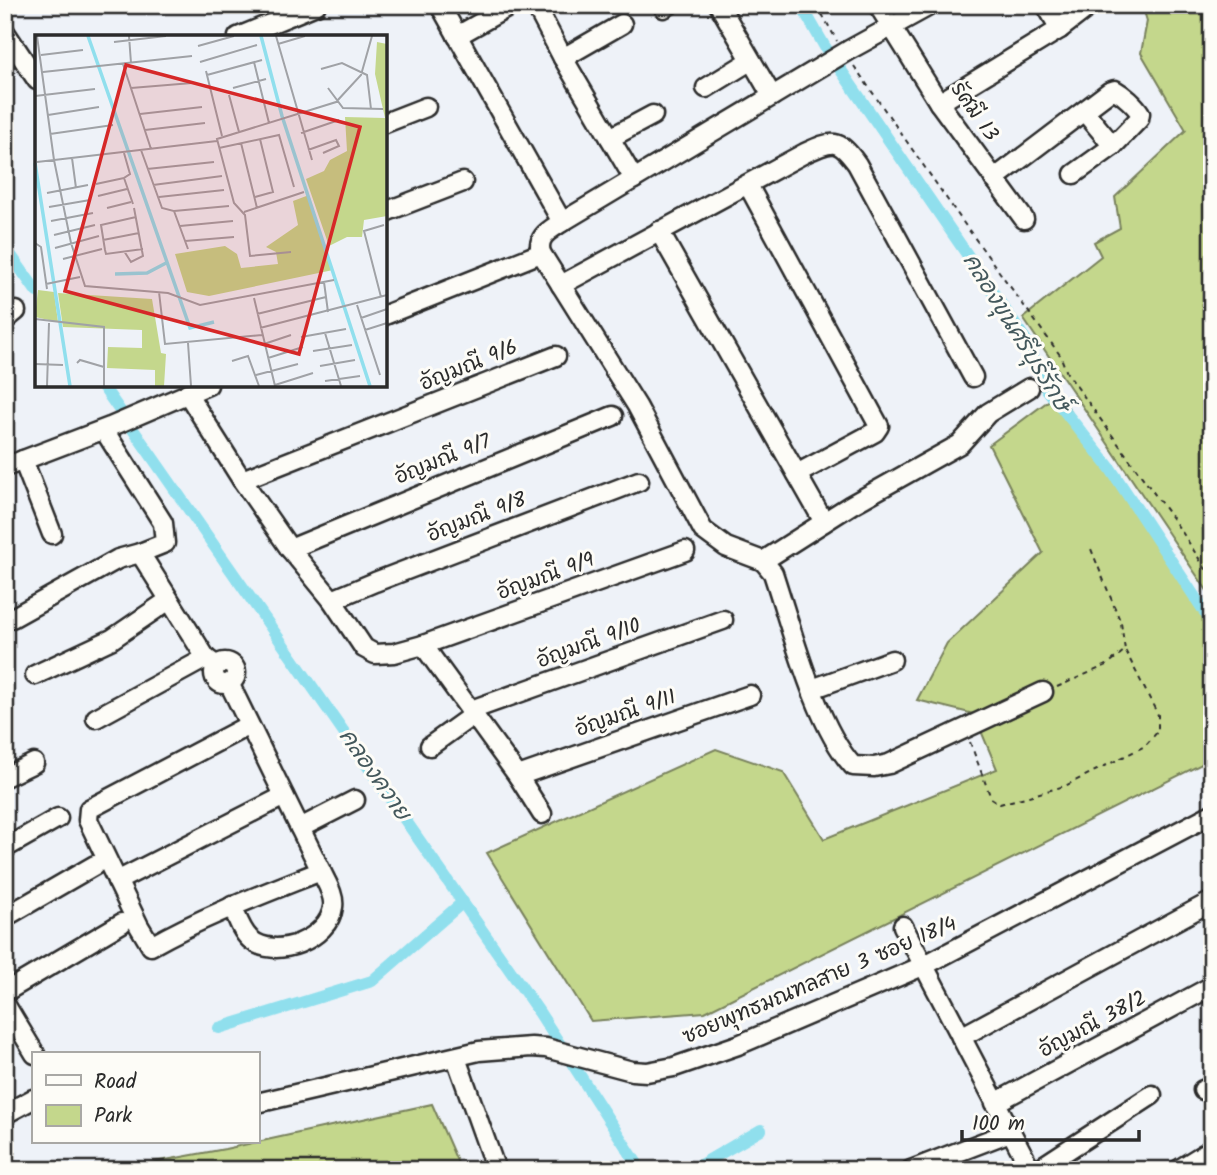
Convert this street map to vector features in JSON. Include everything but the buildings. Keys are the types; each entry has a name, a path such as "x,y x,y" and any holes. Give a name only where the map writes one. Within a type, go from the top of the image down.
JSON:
{"street":[{"path":"244,35 316,5"},
{"path":"440,5 562,222"},
{"path":"457,36 512,5"},
{"path":"719,5 772,96"},
{"name":"รัศมี 13","path":"878,5 939,103 1024,219"},
{"path":"931,5 828,63 562,222 541,237 538,245 637,406 704,530 726,547 763,561 773,573 812,689 843,755 853,766 874,767 889,764 1043,692"},
{"path":"1046,5 1060,29"},
{"path":"939,103 1060,29 1091,5"},
{"path":"540,13 563,58 634,179"},
{"path":"563,58 622,24"},
{"path":"5,33 35,77"},
{"path":"706,88 750,61"},
{"path":"994,179 1115,90 1138,109 1139,119 1113,146 1074,174"},
{"path":"387,122 426,107"},
{"path":"1084,111 1113,146"},
{"path":"610,138 653,114"},
{"path":"561,285 826,143 834,142 845,148 857,164 973,377"},
{"path":"387,211 463,182"},
{"path":"748,185 879,426 875,432 797,474"},
{"path":"659,231 824,522"},
{"path":"387,314 541,253"},
{"name":"อัญมณี 9/6","path":"242,480 556,356"},
{"path":"5,467 112,426 203,387"},
{"path":"763,561 824,522 960,444 988,413 1029,388"},
{"path":"182,395 290,549 332,600"},
{"name":"อัญมณี 9/7","path":"290,549 613,416"},
{"path":"12,618 118,559 165,543 163,523 112,426"},
{"path":"23,460 52,534"},
{"name":"อัญมณี 9/8","path":"332,600 639,481"},
{"name":"อัญมณี 9/9","path":"332,600 364,648 375,654 394,653 685,551"},
{"path":"140,553 211,662"},
{"path":"35,675 112,639 169,600"},
{"name":"อัญมณี 9/10","path":"430,746 472,713 723,620"},
{"path":"423,645 518,776 542,814"},
{"path":"812,689 891,660"},
{"path":"96,718 211,662 228,662 234,666 235,676 229,683 332,893 334,905 322,928 300,943 280,949 263,946 251,940 232,906"},
{"name":"อัญมณี 9/11","path":"518,776 750,695"},
{"path":"249,726 89,809 88,820 117,881 151,946 232,906 321,871"},
{"path":"5,776 34,763"},
{"path":"117,881 284,796"},
{"path":"300,828 355,800"},
{"name":"ซอยพุทธมณฑลสาย 3 ซอย 18/4","path":"259,1103 479,1051 547,1048 632,1071 647,1072 674,1067 738,1045 925,965 1212,814"},
{"path":"5,849 58,818"},
{"path":"5,917 95,865"},
{"path":"961,1037 1212,901"},
{"path":"5,992 122,923"},
{"path":"903,926 1031,1170"},
{"name":"อัญมณี 38/2","path":"995,1103 1212,986"},
{"path":"5,1004 34,1052"},
{"path":"456,1058 496,1170"},
{"path":"1037,1170 1152,1095"},
{"path":"5,1114 32,1099"},
{"path":"911,1170 1010,1132"},
{"path":"1178,1170 1212,1149"}],"path":[{"path":"817,5 963,222 1060,355 1067,373 1182,532 1212,579"},
{"path":"964,728 991,798 1000,804 1065,786 1145,746 1158,731 1158,715 1125,650 1121,623 1091,549"},
{"path":"1043,692 1107,665 1125,650"}],"green space":[{"path":"1142,5 1212,5 1212,598 1023,318 1101,256 1094,242 1120,228 1115,197 1186,130 1141,53 1147,21"},
{"path":"1059,393 1212,630 1212,759 705,1012 591,1021 487,853 716,749 783,772 824,839 997,769 974,714 917,700 947,643 1043,553 989,445"},
{"path":"432,1104 461,1170 111,1170 259,1144 259,1142"}],"waterway":[{"name":"คลองขุนศรีบุรีรักษ์","path":"801,5 825,47 1027,342 1046,388 1110,468 1212,623"},
{"name":"คลองควาย","path":"5,247 35,289"},
{"name":"คลองควาย","path":"103,387 539,1012 641,1170"},
{"path":"219,1028 372,981 463,902"},
{"name":"คลองควาย","path":"692,1170 761,1130"}]}
